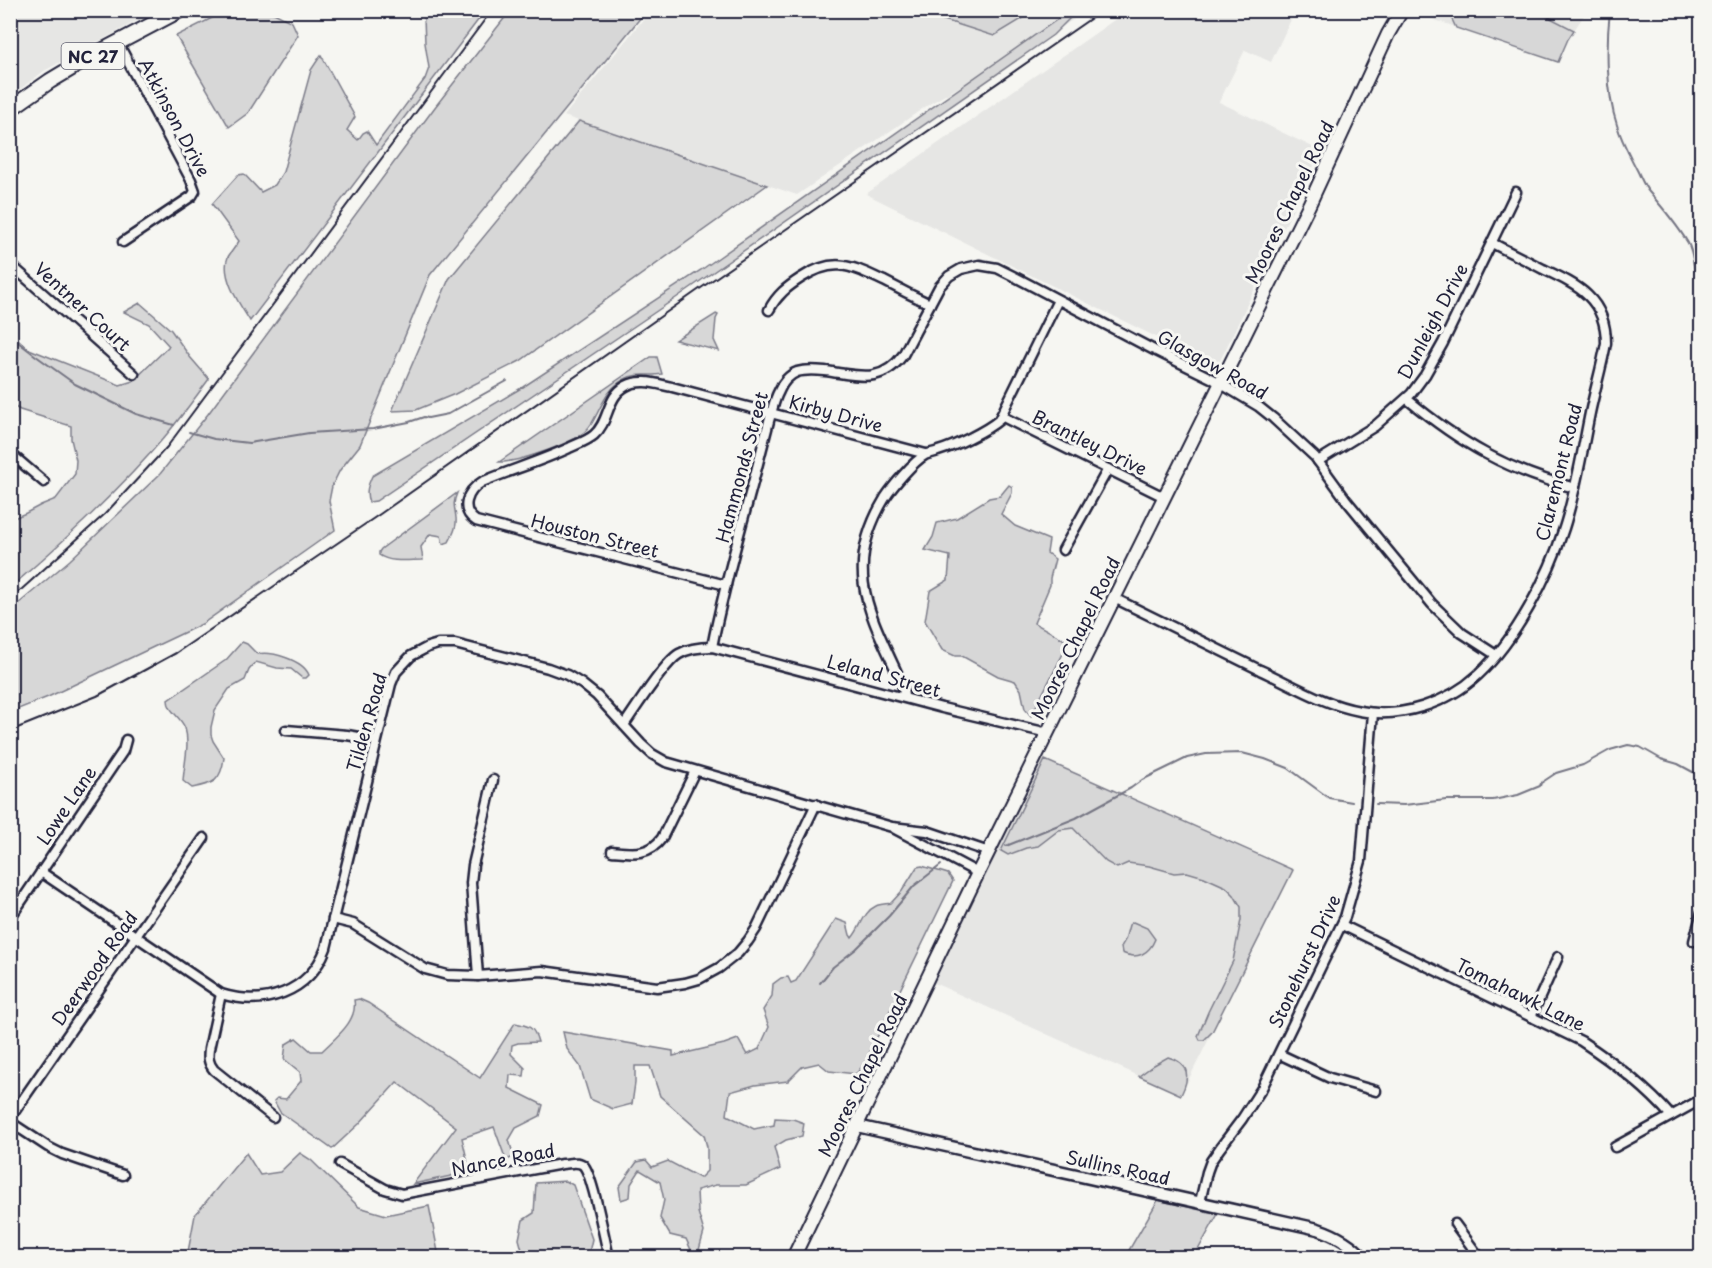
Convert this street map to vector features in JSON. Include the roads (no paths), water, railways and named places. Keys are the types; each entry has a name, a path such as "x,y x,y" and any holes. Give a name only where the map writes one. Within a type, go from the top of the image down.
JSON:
{"main road":[{"name":"NC 27","path":"10,109 60,75 180,10"},
{"path":"1388,34 1394,10"},
{"path":"1388,34 1402,10"},
{"name":"Moores Chapel Road","path":"793,1257 978,873 1321,179 1388,34"}],"street":[{"name":"Atkinson Drive","path":"118,43 195,191 192,196 123,242"},
{"name":"Dunleigh Drive","path":"1318,461 1375,426 1407,399 1434,360 1516,192"},
{"name":"Claremont Road","path":"1114,598 1338,706 1372,713 1404,711 1445,698 1470,682 1496,655 1519,623 1544,578 1563,531 1575,488 1606,342 1602,316 1590,297 1578,286 1492,243"},
{"name":"Ventner Court","path":"10,264 134,374"},
{"path":"769,310 778,294 791,284 819,268 837,264 853,266 930,304"},
{"name":"Glasgow Road","path":"970,266 987,265 997,268 1221,383 1258,406 1318,461 1347,501 1432,604 1462,633 1496,655"},
{"name":"Hammonds Street","path":"712,647 726,585 779,389 789,376 815,370 873,376 885,373 903,356 939,287 950,276 970,266"},
{"path":"904,697 900,679 868,608 864,591 862,563 867,539 882,504 898,480 926,454 948,447 989,427 1001,416 1058,300"},
{"name":"Kirby Drive","path":"466,504 472,490 482,482 590,439 601,428 616,394 632,384 644,382 926,454"},
{"path":"1407,399 1442,427 1484,454 1532,475 1575,488"},
{"name":"Brantley Drive","path":"1001,416 1158,494 1166,495"},
{"path":"10,453 44,482"},
{"path":"1063,550 1108,469"},
{"name":"Houston Street","path":"466,504 466,509 472,518 486,524 726,585"},
{"name":"Tilden Road","path":"41,872 221,994 246,999 266,999 281,994 298,984 323,956 388,691 396,672 419,651 428,646 445,643 495,654 567,675 597,696 641,744 657,757 675,766 892,827 927,831 989,852"},
{"path":"624,724 676,656 699,647 712,647"},
{"name":"Leland Street","path":"712,647 1048,733"},
{"name":"Stonehurst Drive","path":"1200,1202 1211,1161 1254,1102 1342,925 1352,898 1361,861 1372,713"},
{"path":"286,730 376,740"},
{"name":"Lowe Lane","path":"10,918 123,751 126,740"},
{"path":"612,851 644,852 655,846 662,838 695,771"},
{"path":"478,976 471,883 473,865 493,780"},
{"path":"333,919 353,924 425,969 447,975 478,976 553,971 657,987 685,983 708,975 724,964 738,953 756,929 816,804"},
{"name":"Tilden Road","path":"892,827 978,873"},
{"name":"Deerwood Road","path":"10,1120 204,838"},
{"path":"1694,941 1701,912"},
{"name":"Tomahawk Lane","path":"1342,925 1581,1041 1605,1057 1662,1105 1671,1116"},
{"path":"1531,1017 1558,957"},
{"path":"221,994 209,1049 210,1065 273,1117"},
{"path":"1279,1054 1330,1078 1376,1091"},
{"path":"1615,1147 1701,1099"},
{"path":"10,1120 48,1147 62,1154 123,1175"},
{"name":"Sullins Road","path":"857,1126 1330,1233 1343,1239 1364,1257"},
{"name":"Nance Road","path":"340,1164 385,1189 402,1194 577,1162 586,1169 591,1182 609,1257"},
{"path":"1455,1224 1480,1257"}],"waterway":[{"path":"1610,10 1609,84 1613,112 1619,131 1645,186 1688,243 1702,292"},
{"path":"10,336 75,384 136,414 174,425"},
{"path":"189,432 214,439 249,443 309,433 373,429 448,414 507,381"},
{"path":"1376,804 1404,805 1446,800 1493,800 1518,795 1540,786 1556,773 1583,765 1610,750 1628,745 1640,747 1702,777"},
{"path":"1006,846 1076,818 1142,780 1187,758 1206,754 1242,753 1265,759 1288,768 1329,798 1352,802"},
{"path":"820,983 833,967 856,949 889,916 914,886 941,865"}],"railway":[{"path":"10,597 22,589 105,514 167,447 492,10"},
{"path":"10,731 97,696 176,653 380,514 701,288 1103,10"}]}
